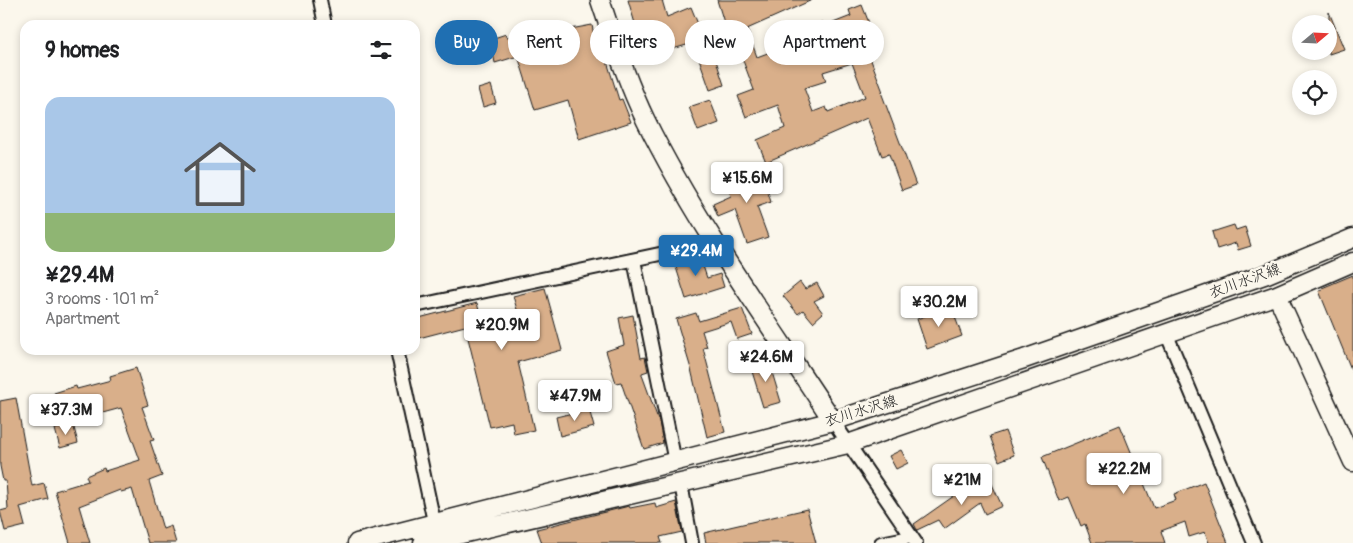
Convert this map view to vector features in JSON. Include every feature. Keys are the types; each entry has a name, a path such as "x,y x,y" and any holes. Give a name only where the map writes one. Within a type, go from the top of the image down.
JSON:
{"main road":[{"path":"600,0 627,77 646,120 680,184 832,421"},
{"name":"衣川水沢線","path":"433,538 675,462 832,421 1024,359 1267,274 1353,238"},
{"name":"衣川水沢線","path":"357,543 433,538 680,484 848,444 1277,295 1353,262"},
{"path":"1277,295 1353,462"}],"street":[{"path":"320,0 324,20"},
{"path":"420,305 716,242"},
{"path":"634,260 675,462"},
{"path":"1166,335 1254,543"},
{"path":"398,355 433,538"},
{"path":"832,421 913,540 880,543"},
{"path":"680,484 692,543"}],"building":[{"path":"628,0 662,0 667,17 691,7 696,20 685,20 685,45 675,48 675,20 634,20"},
{"path":"717,0 812,0 764,20 754,26 754,20 723,20"},
{"path":"862,5 868,20 841,20 851,16 849,10"},
{"path":"590,25 590,65 608,65 619,100 622,99 631,122 579,139 568,100 535,110 521,65 580,65 580,27"},
{"path":"506,34 508,59 498,62 498,37"},
{"path":"1338,34 1344,49 1338,51"},
{"path":"754,49 757,57 764,54 764,65 846,65 823,72 826,81 804,88 813,112 826,107 828,112 865,97 853,65 873,65 916,185 902,190 889,154 882,156 867,118 766,162 757,140 785,128 778,105 746,117 738,96 754,90 745,65 754,65"},
{"path":"701,65 717,65 724,85 710,90"},
{"path":"491,85 496,103 483,107 478,89"},
{"path":"710,100 719,123 698,131 689,107"},
{"path":"761,170 771,202 757,207 768,237 747,244 735,210 718,217 713,204 731,196 726,182"},
{"path":"1234,225 1236,230 1245,227 1251,246 1238,250 1236,243 1217,249 1212,232"},
{"path":"699,254 707,278 720,274 724,287 686,299 674,261"},
{"path":"1353,275 1353,374 1319,291"},
{"path":"800,282 805,289 817,283 824,296 814,301 823,313 813,322 803,310 798,314 783,296"},
{"path":"545,288 562,350 518,362 534,430 514,434 512,422 490,427 465,326 420,338 420,318 477,303 482,322 518,313 513,296"},
{"path":"951,306 962,336 927,349 917,319"},
{"path":"742,308 752,334 737,339 731,322 702,331 707,347 703,348 725,432 707,437 691,369 676,319 696,313 699,321"},
{"path":"633,315 641,358 645,357 648,371 642,373 642,375 659,422 663,443 644,449 621,382 616,383 606,351 624,345 619,318"},
{"path":"768,359 781,402 763,407 750,365"},
{"path":"136,368 148,405 142,407 154,440 150,441 162,476 149,481 163,529 171,526 176,543 148,543 132,489 121,492 120,490 79,506 90,543 70,543 55,491 88,481 86,476 104,468 105,471 140,460 121,408 99,414 98,410 70,419 65,401 57,404 54,393 76,386 77,389 111,380 110,376"},
{"path":"16,398 32,486 44,483 48,499 20,507 25,526 5,531 0,511 8,509 6,481 3,481 0,466 0,401"},
{"path":"589,409 594,427 560,436 556,417"},
{"path":"73,424 78,443 60,448 55,429"},
{"path":"1120,425 1154,508 1176,500 1174,494 1204,482 1228,543 1209,543 1205,532 1189,537 1185,522 1161,531 1165,543 1092,543 1085,524 1081,526 1069,497 1059,501 1042,457"},
{"path":"1005,431 1014,455 999,461 990,436"},
{"path":"901,450 908,463 896,469 889,456"},
{"path":"991,482 1002,506 985,514 980,503 944,529 938,520 917,530 914,524 961,491 963,494"},
{"path":"676,502 682,532 660,537 662,543 542,543 537,529 629,506 630,508 655,503 656,508"},
{"path":"807,509 816,543 706,543 704,533"}]}
